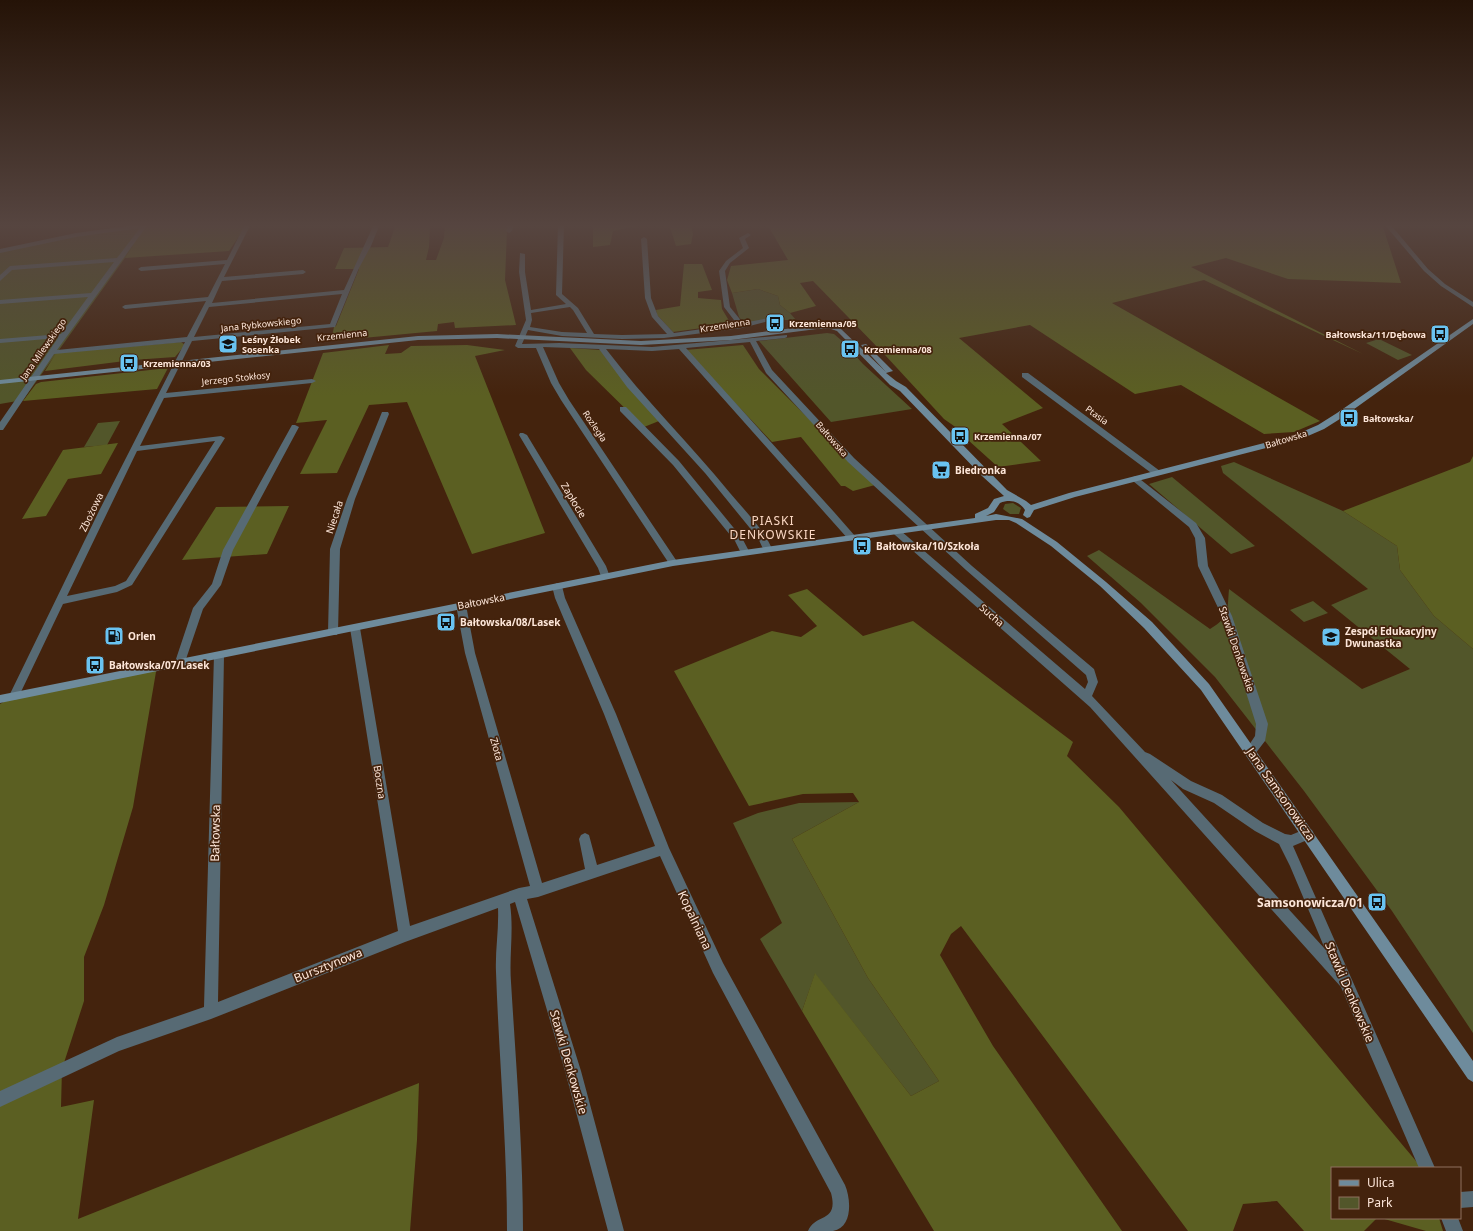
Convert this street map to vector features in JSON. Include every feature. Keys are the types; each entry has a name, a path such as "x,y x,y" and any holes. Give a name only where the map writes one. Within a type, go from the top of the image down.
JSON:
{"main road":[{"name":"Bałtowska","path":"0,699 673,563 767,549 898,533 996,517 1010,519 1023,518 1031,508 1072,495 1298,437 1321,427 1473,321"},
{"name":"Krzemienna","path":"0,382 418,338 520,337 641,343 731,338 815,327 832,327 839,330 893,383 903,389 985,474 1004,492 1018,500 1028,512"},
{"name":"Krzemienna","path":"985,474 995,493 995,504"},
{"name":"Bałtowska","path":"958,524 989,512 995,504 1005,498 1018,500 1072,495"},
{"name":"Jana Samsonowicza","path":"995,504 998,514 1019,522 1054,544"},
{"name":"Jana Samsonowicza","path":"1028,512 1032,522 1054,544 1103,584 1148,625 1205,687 1251,751 1473,1074"}],"street":[{"name":"Jana Milewskiego","path":"0,428 63,336 104,281"},
{"name":"Zbożowa","path":"14,696 59,601 220,281"},
{"path":"125,307 346,292 351,281"},
{"path":"523,281 529,320 520,337 518,346 559,345 602,348 681,347 785,336"},
{"path":"558,281 559,295 572,305 591,335"},
{"path":"647,281 648,298 655,317 672,335"},
{"path":"723,281 727,307 742,326"},
{"path":"1439,281 1473,305"},
{"name":"Jana Rybkowskiego","path":"190,340 333,326 346,292"},
{"path":"0,302 94,295"},
{"path":"528,312 572,305"},
{"path":"526,328 547,332 646,337 742,326 774,319"},
{"path":"0,341 63,336"},
{"path":"53,352 190,340"},
{"name":"Bałtowska","path":"752,340 769,371 827,432 834,442 969,568 1090,672 1094,678 1093,685 1086,697"},
{"name":"Rozległa","path":"539,346 555,383 565,400 673,563"},
{"path":"681,347 712,384 776,452 852,538"},
{"path":"602,348 630,385 708,471 762,537 767,549"},
{"name":"Ptasia","path":"1025,375 1157,473"},
{"name":"Jerzego Stokłosy","path":"161,396 312,381"},
{"path":"623,409 676,463 739,540 745,553"},
{"name":"Niecała","path":"333,632 335,549 351,499 385,414"},
{"path":"180,662 198,608 216,586 228,550 295,427"},
{"name":"Zapłocie","path":"523,436 603,568 605,576"},
{"path":"59,601 117,589 129,583 221,438 135,448"},
{"name":"Stawki Denkowskie","path":"1136,479 1192,525 1200,538 1203,566 1227,616 1262,724 1261,738 1256,742 1251,751"},
{"name":"Sucha","path":"898,533 1086,697 1131,744"},
{"name":"Kopalniana","path":"557,586 560,598 610,714 663,849 718,968 839,1191 842,1201 839,1217 831,1224 816,1231"},
{"name":"Złota","path":"461,605 470,653 538,891"},
{"name":"Boczna","path":"355,628 405,935"},
{"name":"Bałtowska","path":"211,1012 219,655"},
{"path":"1131,744 1143,755 1187,785 1218,799 1259,827 1283,840 1291,841 1308,834"},
{"path":"1131,744 1176,796 1345,981"},
{"path":"585,839 592,872"},
{"name":"Stawki Denkowskie","path":"1283,840 1295,863 1427,1167"},
{"name":"Bursztynowa","path":"0,1099 117,1044 211,1012 405,935 519,894 538,891 663,849"},
{"name":"Stawki Denkowskie","path":"519,894 573,1071 616,1231"},
{"path":"503,900 505,913 505,948 503,970 516,1169 515,1231"},
{"path":"1461,1200 1473,1199"},
{"path":"1449,1219 1455,1231"}],"green space":[{"path":"0,281 108,281 23,400 0,404"},
{"path":"354,281 505,281 516,325 455,328 454,322 438,324 437,331 331,341 334,327 336,326"},
{"path":"682,281 709,281 712,290 698,292 698,298 721,300 722,309 731,324 673,332 657,315 656,310 680,306"},
{"path":"728,281 810,281 800,283 816,306 790,313 780,305 778,296 758,289 732,293"},
{"path":"813,281 1198,281 1112,303 1320,421 1294,432 1264,434 1181,385 1135,394 1030,325 959,338 1043,408 1002,424 1041,461 998,467 968,440 964,433 944,419 885,355"},
{"path":"1207,281 1220,281 1363,354"},
{"path":"1357,281 1400,281 1401,283"},
{"path":"758,289 778,296 780,305 796,320 784,320 779,314 767,315 768,319 745,324 739,317 732,293"},
{"path":"827,333 834,334 841,340 863,364 912,409 831,422 759,341"},
{"path":"1379,339 1412,355 1398,360 1366,343"},
{"path":"181,342 185,345 175,357 133,360 45,371 56,353"},
{"path":"389,345 385,354 401,353 411,346 467,345 505,350 475,356 545,533 472,554 407,402 369,405 337,473 300,474 327,420 296,423 323,353"},
{"path":"743,345 759,369 875,485 853,491 845,486 841,486 801,437 772,442 685,350"},
{"path":"570,348 601,350 659,421 644,427 586,370"},
{"path":"168,368 157,389 23,401 36,384 41,382"},
{"path":"120,421 107,445 84,447 98,423"},
{"path":"118,443 101,474 68,479 46,516 22,519 63,450"},
{"path":"1473,456 1473,649 1434,616 1400,570 1397,546 1343,511 1470,462"},
{"path":"1234,462 1343,511 1397,546 1400,570 1434,616 1473,649 1473,1033 1392,911 1304,791 1215,677 1141,603 1087,556 1099,550 1210,629 1221,621 1226,613 1229,589 1362,689 1410,669 1331,605 1368,589 1223,473 1221,466"},
{"path":"1172,477 1255,546 1231,554 1149,484"},
{"path":"1013,503 1021,508 1019,514 1010,514 1003,509 1005,504"},
{"path":"289,506 267,554 182,560 216,507"},
{"path":"807,589 863,636 913,621 1073,742 1067,756 1119,807 1421,1167 1331,1167 1331,1219 1376,1219 1364,1231 1304,1231 1277,1201 1243,1204 1233,1231 1188,1231 961,926 951,934 940,955 993,1046 1122,1231 934,1231 802,1011 815,973 911,1096 939,1081 868,978 792,839 859,802 853,793 803,794 749,806 674,671 772,631 801,637 817,626 788,595"},
{"path":"1313,601 1328,613 1304,622 1290,610"},
{"path":"157,666 133,807 104,905 84,957 84,1001 62,1069 61,1107 94,1100 78,1219 419,1083 417,1140 410,1231 0,1231 0,704 14,696"},
{"path":"859,802 792,839 868,978 939,1081 911,1096 815,974 802,1011 760,939 782,923 733,823 758,813 799,803"},
{"path":"1384,1219 1439,1219 1443,1231 1426,1231"}],"place":[{"name":"Krzemienna/05","path":"775,323"},
{"name":"Bałtowska/11/Dębowa","path":"1440,334"},
{"name":"Leśny Żłobek Sosenka","path":"228,344"},
{"name":"Krzemienna/08","path":"850,349"},
{"name":"Krzemienna/03","path":"129,363"},
{"name":"Bałtowska/","path":"1349,418"},
{"name":"Krzemienna/07","path":"960,436"},
{"name":"Biedronka","path":"941,470"},
{"name":"Bałtowska/10/Szkoła","path":"862,546"},
{"name":"Bałtowska/08/Lasek","path":"446,622"},
{"name":"Orlen","path":"114,636"},
{"name":"Zespół Edukacyjny Dwunastka","path":"1331,637"},
{"name":"Bałtowska/07/Lasek","path":"95,665"},
{"name":"Samsonowicza/01","path":"1377,902"}],"district":[{"name":"PIASKI DENKOWSKIE","path":"773,527"}]}
